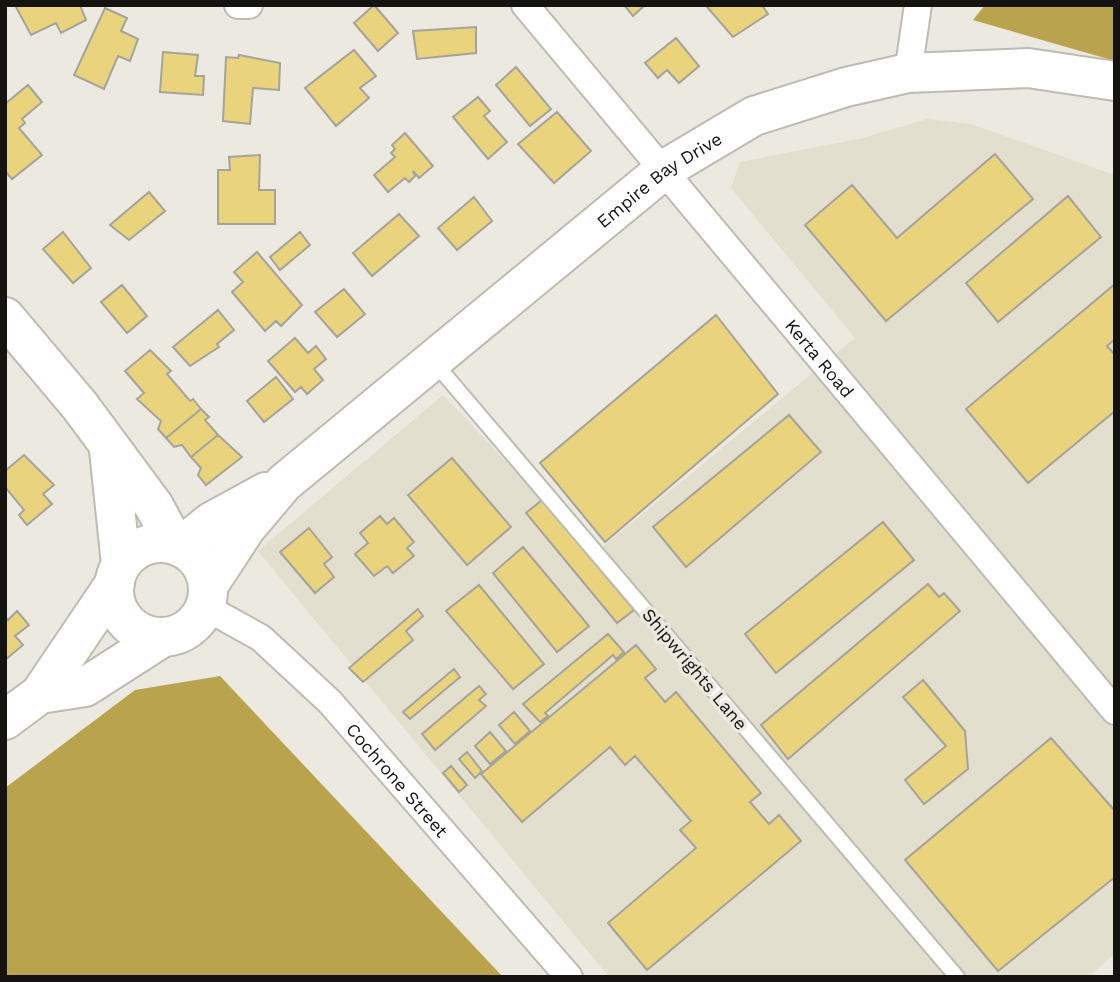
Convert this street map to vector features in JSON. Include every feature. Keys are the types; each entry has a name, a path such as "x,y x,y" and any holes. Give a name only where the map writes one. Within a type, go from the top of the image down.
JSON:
{"main road":[{"name":"Empire Bay Drive","path":"177,546 211,522 284,483 665,169 754,116 833,91 908,74 1028,68 1115,81"},
{"path":"5,317 80,405 154,506 177,546 200,562 207,596 189,628 163,637 85,687 40,694"},
{"path":"109,448 118,574 115,597 126,621 137,630 163,637"},
{"name":"Empire Bay Drive","path":"207,596 246,528 284,483"},
{"path":"5,720 40,694 118,574 145,546 177,546"}],"street":[{"path":"238,5 249,5"},
{"name":"Kerta Road","path":"525,5 665,169 1115,711"},
{"path":"908,74 918,5"},
{"name":"Cochrone Street","path":"207,596 261,638 321,694 569,977"}],"lane":[{"name":"Shipwrights Lane","path":"434,362 957,977"}],"shaded area":[{"path":"985,5 1115,5 1115,61 973,20"},
{"path":"927,119 971,124 1115,175 1115,953 1089,977 609,977 258,551 443,395 594,554 855,338 731,188 740,162 863,138"},
{"path":"220,676 503,977 5,977 5,788 135,690"}],"building":[{"path":"15,5 80,5 86,20 61,33 56,23 31,35"},
{"path":"374,5 398,33 378,51 354,23"},
{"path":"624,5 645,5 633,16"},
{"path":"762,5 768,14 733,37 707,7"},
{"path":"105,8 127,18 121,31 138,39 130,61 118,56 104,89 74,75"},
{"path":"476,27 476,53 417,59 413,31"},
{"path":"676,38 699,66 679,83 667,70 658,78 645,63"},
{"path":"354,50 376,76 360,88 369,98 336,126 305,88"},
{"path":"163,52 198,55 195,76 204,76 203,95 160,92"},
{"path":"239,55 280,63 279,90 253,88 250,124 223,121 226,57 238,58"},
{"path":"516,67 551,109 530,126 496,85"},
{"path":"28,85 42,102 22,119 25,123 19,128 42,155 12,179 5,171 5,104"},
{"path":"478,97 490,111 484,116 507,142 488,159 453,117"},
{"path":"557,112 591,151 554,183 518,144"},
{"path":"405,133 433,166 419,178 413,171 415,176 409,182 405,178 388,192 374,175 395,157 391,153 395,149 392,145"},
{"path":"995,154 1033,199 886,321 805,225 852,185 897,238"},
{"path":"260,155 259,190 275,190 275,224 218,224 218,170 230,170 229,157"},
{"path":"149,192 165,211 129,240 110,225"},
{"path":"1068,196 1101,237 998,322 966,283"},
{"path":"474,197 492,221 457,250 438,228"},
{"path":"399,214 419,236 372,276 353,253"},
{"path":"63,232 91,268 73,283 43,249"},
{"path":"300,232 310,245 280,270 270,257"},
{"path":"257,252 302,305 281,326 276,321 265,331 232,292 243,282 234,272"},
{"path":"1115,284 1115,339 1107,346 1115,355 1115,411 1028,483 966,409"},
{"path":"122,285 147,316 127,333 101,302"},
{"path":"344,289 365,314 337,337 315,312"},
{"path":"218,310 234,330 217,344 219,347 190,366 173,347"},
{"path":"716,315 778,394 605,542 540,463"},
{"path":"295,338 308,353 316,346 326,359 314,369 323,380 307,394 301,387 295,392 268,361"},
{"path":"150,350 171,371 167,374 190,401 193,399 201,409 166,438 158,429 161,421 137,399 144,393 125,371"},
{"path":"276,377 293,399 264,422 247,401"},
{"path":"201,409 209,417 205,420 218,435 191,457 182,445 174,447 166,438"},
{"path":"789,415 821,452 686,567 653,527"},
{"path":"218,435 242,457 206,485 198,475 201,468 191,457"},
{"path":"24,455 54,485 43,494 52,504 27,525 19,515 24,510 5,487 5,471"},
{"path":"452,458 511,527 467,565 408,495"},
{"path":"542,500 634,610 617,623 526,513"},
{"path":"380,516 387,524 394,518 414,542 407,548 414,556 393,573 387,566 374,576 355,554 368,543 360,533"},
{"path":"883,522 914,560 776,673 745,634"},
{"path":"309,528 332,557 324,564 334,577 315,593 280,552"},
{"path":"523,547 589,626 557,652 493,573"},
{"path":"928,584 939,597 944,593 960,611 788,759 761,725"},
{"path":"479,585 544,664 513,689 446,611"},
{"path":"418,609 423,616 406,631 413,640 363,682 349,668"},
{"path":"17,611 29,625 15,636 23,645 5,660 5,617 8,620"},
{"path":"608,634 624,652 616,659 613,655 545,713 548,716 540,722 523,704"},
{"path":"636,645 656,669 645,678 665,702 676,692 761,793 750,802 769,824 779,815 801,841 647,970 608,923 696,848 680,830 691,821 635,756 625,765 610,747 522,822 481,774"},
{"path":"454,669 460,677 410,719 403,712"},
{"path":"923,680 965,731 968,769 924,804 905,780 946,746 903,697"},
{"path":"479,686 486,694 479,700 486,706 435,750 422,734"},
{"path":"514,712 530,731 515,744 499,725"},
{"path":"490,732 506,751 490,764 475,746"},
{"path":"1051,738 1115,811 1115,877 998,971 905,860"},
{"path":"467,752 482,771 475,778 459,759"},
{"path":"451,766 467,785 459,792 443,773"}]}
